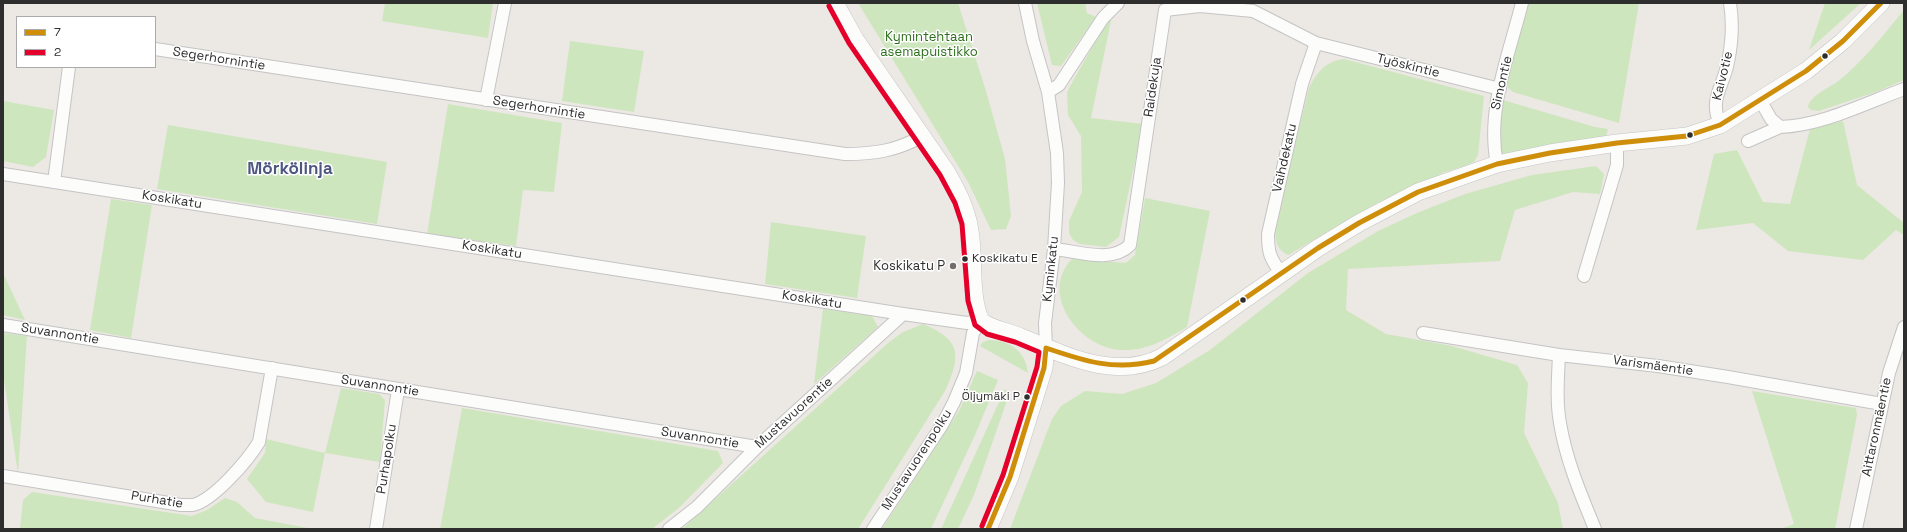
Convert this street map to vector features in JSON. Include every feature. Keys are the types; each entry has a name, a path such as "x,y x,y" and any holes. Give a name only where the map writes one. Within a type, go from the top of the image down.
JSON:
{"street":[{"path":"486,100 505,3"},
{"path":"835,3 855,39 946,172 958,193 965,209 970,230 977,313 981,321 990,328 1017,335 1046,348 1098,364 1122,367 1143,365 1162,357 1281,273 1359,223 1418,192 1497,164 1550,152 1687,136 1720,125 1806,71 1856,28 1881,3"},
{"name":"Kyminkatu","path":"988,529 1010,477 1044,368 1046,348 1045,323 1054,249 1058,183 1057,153 1048,92 1033,41 1026,3"},
{"path":"1048,92 1060,85 1103,18 1118,3"},
{"name":"Simontie","path":"1497,164 1493,129 1500,89 1522,3"},
{"name":"Kaivotie","path":"1720,125 1715,112 1715,104 1728,63 1732,15 1730,3"},
{"name":"Raidekuja","path":"1054,249 1113,255 1125,250 1130,245 1165,10 1200,6 1253,11 1316,43"},
{"name":"Työskintie","path":"1316,43 1500,89"},
{"name":"Vaihdekatu","path":"1281,273 1270,259 1268,234 1302,84 1316,43"},
{"name":"Segerhornintie","path":"156,49 845,154 893,150 921,137"},
{"path":"54,182 69,68"},
{"path":"1748,141 1780,127 1793,127 1814,122 1904,89"},
{"path":"1760,100 1771,118 1780,127"},
{"path":"1584,276 1617,165 1617,143"},
{"name":"Koskikatu","path":"3,174 903,314 967,323 981,321"},
{"name":"Mustavuorentie","path":"669,529 696,508 756,447 903,314"},
{"name":"Mustavuorenpolku","path":"873,529 942,425 954,402 966,373 973,333 981,321"},
{"name":"Suvannontie","path":"3,325 756,447"},
{"name":"Aittaronmäentie","path":"1856,529 1889,373 1902,342 1904,327"},
{"name":"Varismäentie","path":"1423,333 1559,355 1665,368 1882,404"},
{"path":"1559,355 1559,415 1562,438 1578,486 1595,529"},
{"name":"Purhatie","path":"3,476 181,505 193,505 205,499 228,480 253,452 259,442 272,368"},
{"name":"Purhapolku","path":"376,529 398,390"}],"green space":[{"path":"385,3 493,3 488,38 382,21"},
{"name":"Kymintehtaan asemapuistikko","path":"858,3 958,3 986,91 1005,159 1011,216 1006,229 991,230 968,182"},
{"path":"1037,3 1085,3 1087,13 1096,17 1061,66 1052,65"},
{"path":"1529,3 1639,3 1619,123 1513,92 1505,85"},
{"path":"1825,3 1861,3 1809,50"},
{"path":"1904,10 1904,80 1876,92 1819,111 1811,110 1808,107 1812,99 1837,82 1855,66"},
{"path":"1113,11 1091,118 1143,124 1119,237 1106,247 1080,244 1073,240 1069,233 1069,221 1082,192 1081,136 1068,115 1067,93"},
{"path":"570,41 644,51 634,112 562,101"},
{"path":"1344,59 1484,96 1478,155 1474,162 1445,172 1377,203 1288,255 1278,247 1275,228 1309,88 1315,77 1323,68 1332,62"},
{"path":"1503,100 1595,127 1608,129 1606,136 1552,145 1506,156 1501,153 1497,132"},
{"path":"3,101 54,110 46,157 33,167 3,161"},
{"path":"448,104 562,123 554,192 523,190 516,246 427,234"},
{"path":"1843,121 1857,185 1904,223 1904,235 1896,230 1863,260 1788,251 1753,223 1696,230 1714,154 1737,150 1763,202 1790,204 1810,129"},
{"path":"168,125 387,162 377,224 157,189"},
{"path":"1596,166 1604,174 1600,194 1573,192 1515,210 1500,261 1348,269 1346,310 1386,334 1452,346 1517,365 1528,383 1524,433 1558,503 1563,529 1010,529 1052,419 1061,406 1085,391 1122,394 1156,383 1210,350 1308,273 1378,231 1417,213 1465,194 1532,175"},
{"path":"1145,198 1210,211 1187,327 1172,336 1140,349 1122,350 1106,347 1092,340 1079,330 1068,317 1062,303 1060,288 1063,273 1072,259 1126,263 1135,255"},
{"path":"111,199 152,205 131,338 90,330"},
{"path":"771,222 866,236 857,298 765,284"},
{"path":"3,273 25,320 3,315"},
{"path":"823,309 872,316 878,327 814,384"},
{"path":"923,324 945,336 951,343 955,350 954,368 945,391 858,529 682,529 888,343 903,332"},
{"path":"3,333 27,336 18,474 3,373"},
{"path":"989,340 1004,342 1016,349 1024,359 1028,373 980,346 983,342"},
{"path":"977,371 998,380 975,435 931,529 882,529 959,411"},
{"path":"341,388 379,394 385,400 380,462 325,453"},
{"path":"1005,389 1009,395 974,495 958,529 941,529"},
{"path":"1752,391 1856,408 1857,415 1835,529 1781,529 1794,524"},
{"path":"462,408 718,451 723,463 680,507 652,529 440,529"},
{"path":"266,439 325,453 313,512 266,502 247,479 265,453"},
{"path":"32,492 192,516 207,510 225,498 237,502 255,518 313,529 20,529 23,500"}],"transit line":[{"name":"7","path":"988,529 1010,477 1044,368 1046,348 1073,357 1112,365 1139,364 1154,361 1318,248 1359,223 1418,192 1497,164 1550,153 1617,143 1687,136 1720,125 1806,71 1843,41 1881,3"},
{"name":"2","path":"829,6 849,43 940,175 955,203 962,224 968,301 975,325 987,334 1015,342 1039,352 1037,367 1003,475 982,526"}],"place":[{"name":"Koskikatu E","path":"965,259"},
{"name":"Koskikatu P","path":"953,266"},
{"name":"Öljymäki P","path":"1027,397"}],"district":[{"name":"Mörkölinja","path":"290,169"}]}
